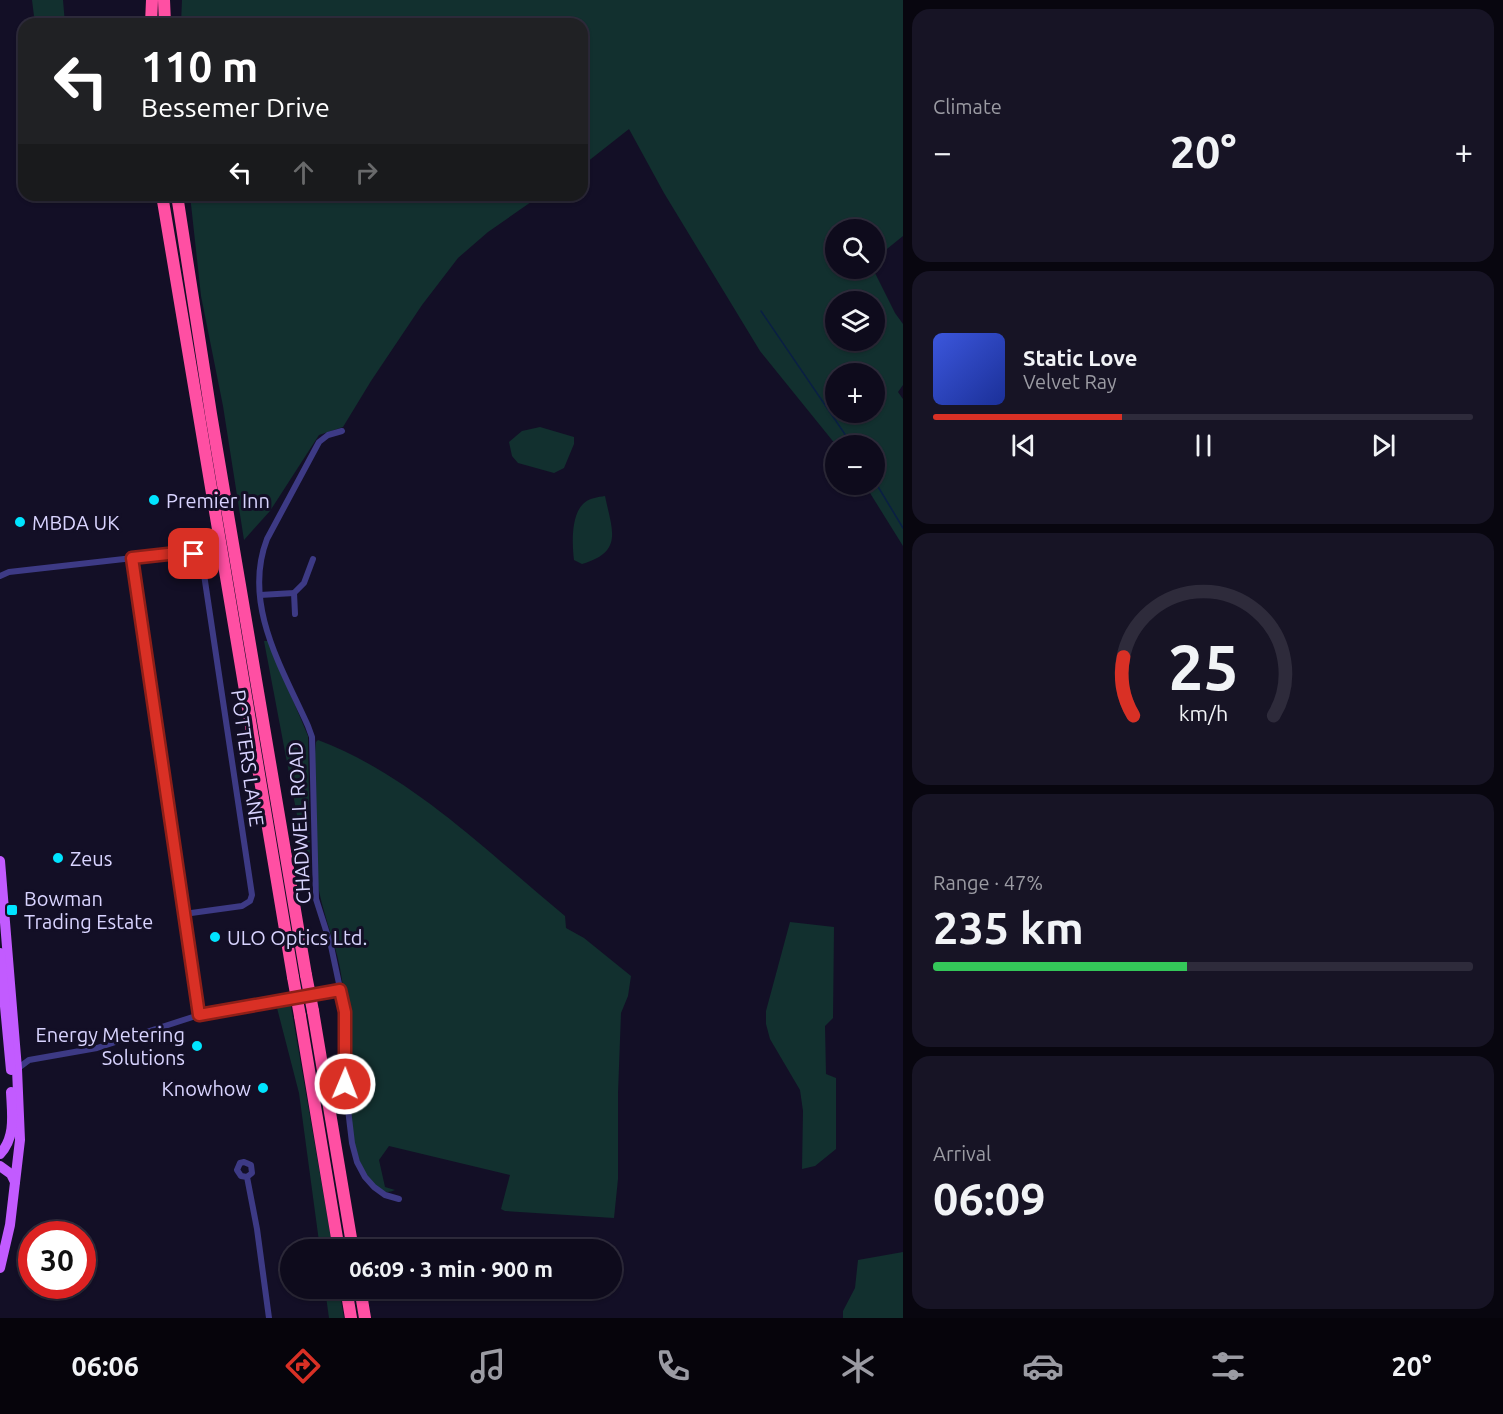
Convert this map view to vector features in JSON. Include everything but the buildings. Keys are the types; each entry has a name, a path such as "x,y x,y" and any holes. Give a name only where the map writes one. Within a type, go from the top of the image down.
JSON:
{"highway":[{"path":"152,0 152,18"},
{"path":"164,0 165,18"},
{"path":"163,201 337,1239"},
{"path":"178,201 351,1239"},
{"path":"348,1299 351,1318"},
{"path":"362,1299 365,1318"}],"main road":[{"path":"0,861 12,1131 0,1154"},
{"path":"0,953 3,1028 17,1069 20,1140 10,1225 0,1268"},
{"path":"0,1166 11,1174 15,1182"},
{"path":"0,1223 10,1213"}],"street":[{"name":"CHADWELL ROAD","path":"338,432 320,442 311,455 263,550 260,594 263,621 272,647 311,732 316,899 331,946 345,1012 345,1084 355,1153 365,1177 374,1187 385,1195 399,1198"},
{"name":"POTTERS LANE","path":"132,558 186,552 196,555 203,566 252,895 250,901 242,906 184,914"},
{"path":"0,576 9,572 132,558 199,1015"},
{"path":"260,594 294,593 304,583 313,559"},
{"path":"0,568 9,572"},
{"path":"294,593 295,614"},
{"path":"17,1069 29,1060 97,1048 199,1015 340,990"},
{"path":"8,1044 29,1060"},
{"path":"247,1177 269,1318"}],"green space":[{"path":"32,0 63,0 64,18 34,18"},
{"path":"182,0 903,0 903,236 885,251 885,219 825,219 824,240 825,279 878,279 884,291 825,291 825,351 885,351 885,293 903,324 903,385 898,392 903,399 903,546 871,495 885,495 885,435 828,435 760,351 664,193 629,129 588,161 588,18 181,18"},
{"path":"191,201 532,201 488,232 458,258 422,305 343,427 319,435 270,511 244,540 223,406 201,296"},
{"path":"540,427 574,437 574,444 564,468 554,473 518,463 512,456 509,442 522,431"},
{"path":"605,496 612,529 610,546 595,559 582,564 574,560 573,538 576,516 585,502"},
{"path":"264,641 268,641 308,736 310,866 307,868"},
{"path":"318,740 353,755 418,795 478,842 565,916 566,928 584,938 631,976 628,996 621,1013 618,1179 614,1218 505,1211 501,1209 510,1175 389,1146 379,1160 385,1187 395,1190 385,1192 376,1187 368,1178 357,1153 350,1127 344,996 337,957 321,902 317,879 314,764"},
{"path":"790,922 834,927 833,1018 825,1026 826,1074 836,1078 836,1149 815,1166 802,1169 803,1111 800,1090 770,1039 766,1024 766,1011"},
{"path":"290,1001 331,1239 319,1239 299,1093 276,1004"},
{"path":"903,1252 903,1318 843,1318 843,1311 855,1288 858,1260"},
{"path":"326,1299 341,1299 344,1318 329,1318"}],"waterway":[{"path":"761,311 846,435"},
{"path":"883,495 903,528"}],"place":[{"name":"Premier Inn","path":"154,500"},
{"name":"MBDA UK","path":"20,522"},
{"name":"Zeus","path":"58,858"},
{"name":"Bowman Trading Estate","path":"12,910"},
{"name":"ULO Optics Ltd.","path":"215,937"},
{"name":"Energy Metering Solutions","path":"197,1046"},
{"name":"Knowhow","path":"263,1088"}],"route":[{"path":"194,554 186,552 132,558 199,1015 340,990 345,1012 345,1084"}]}
